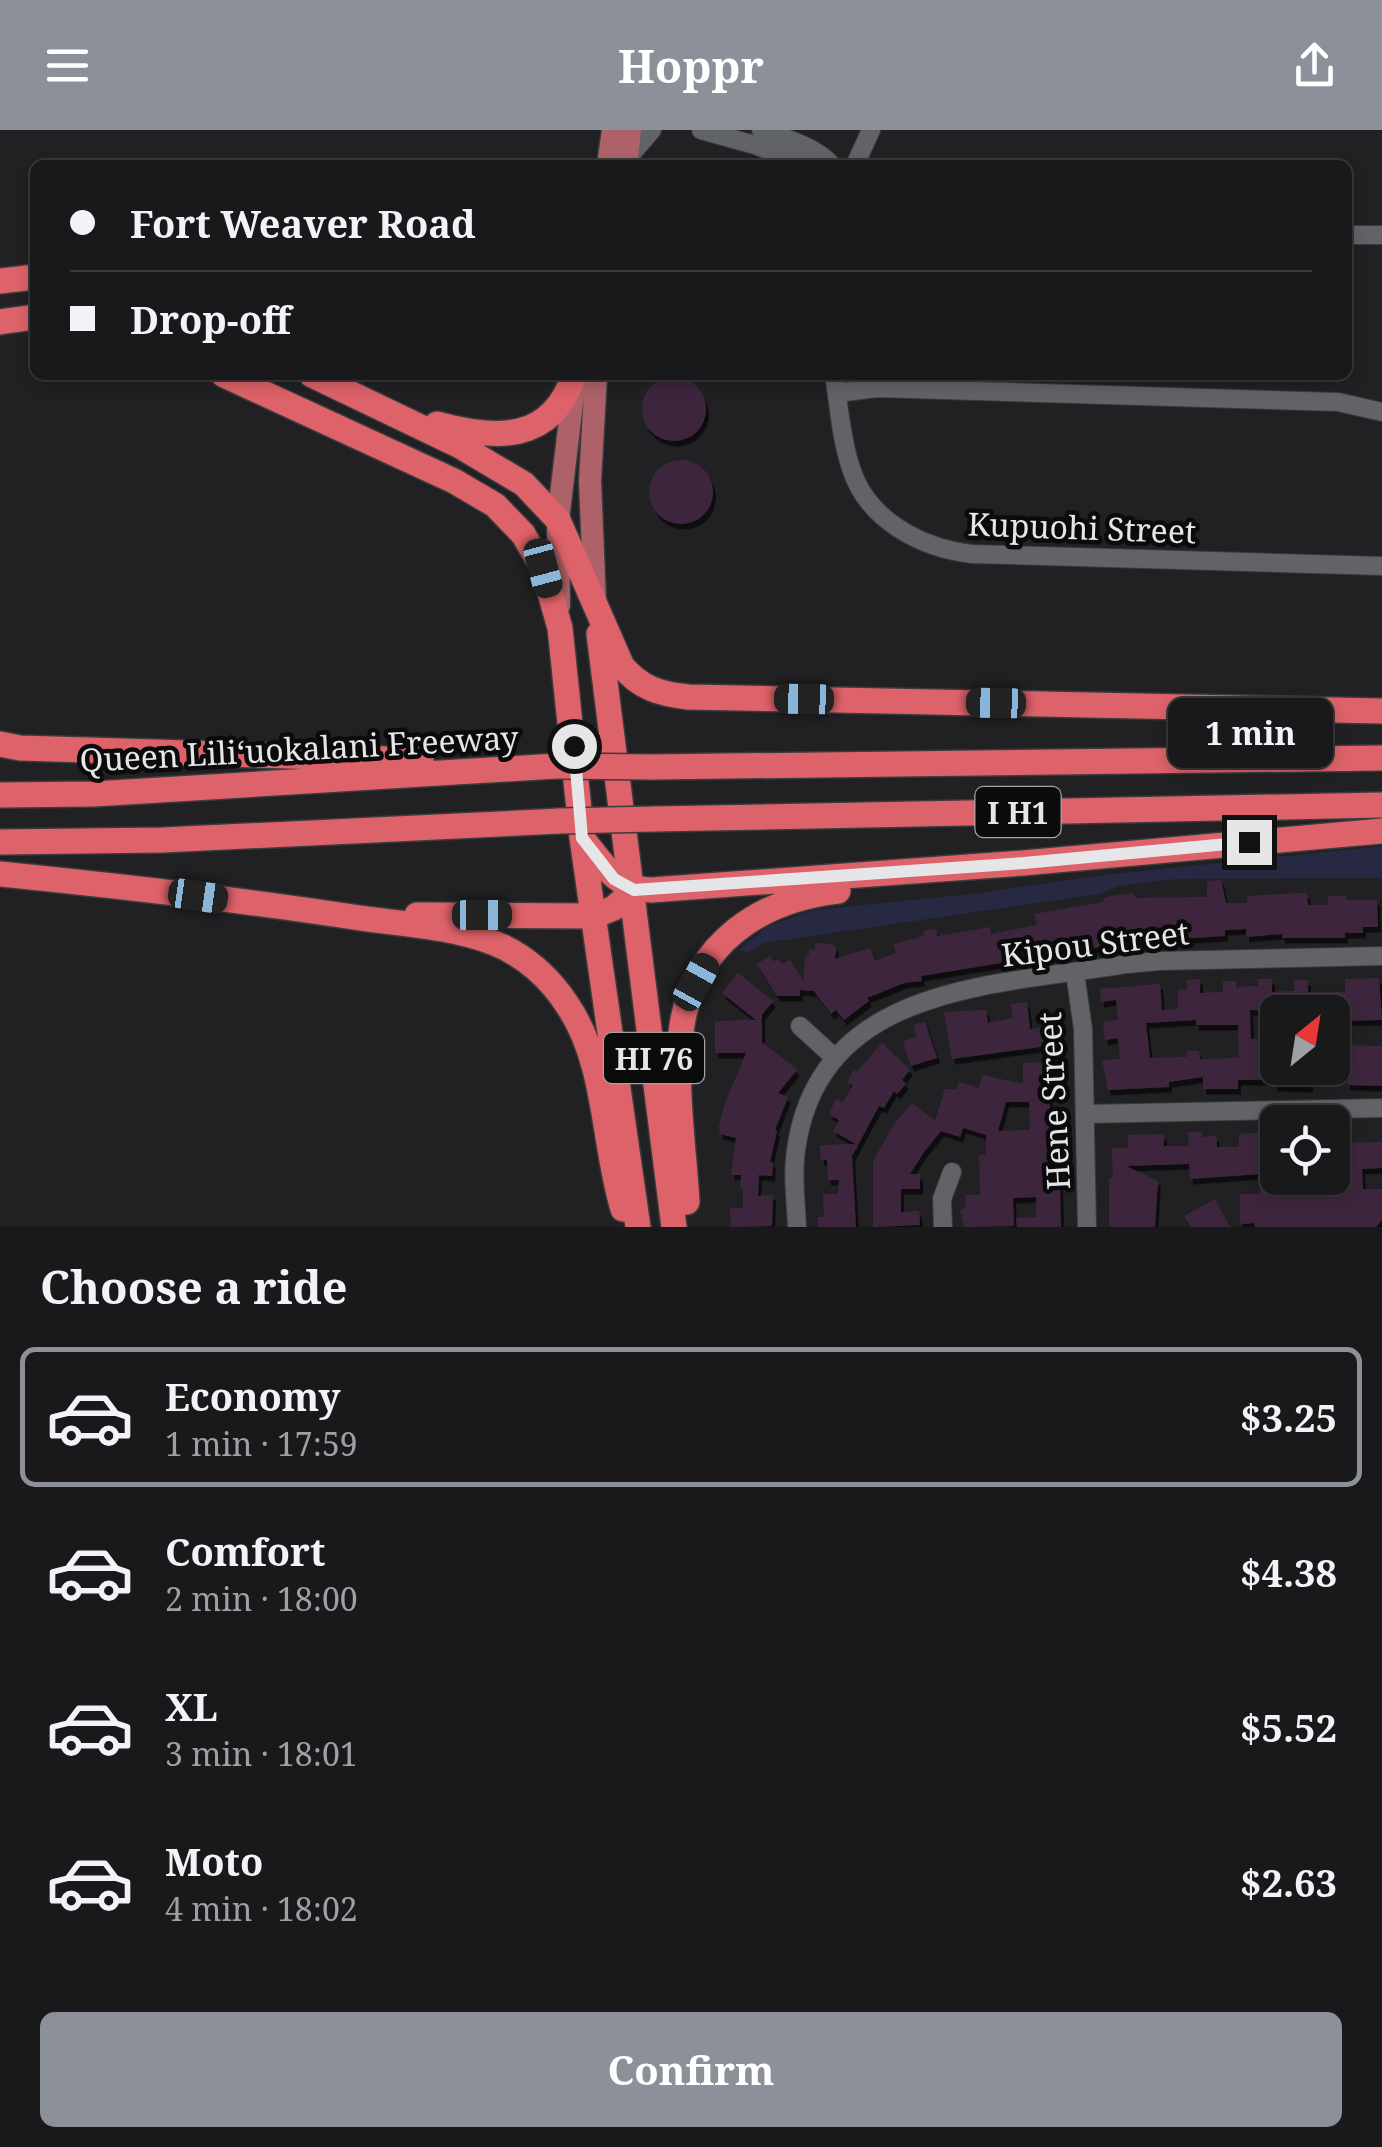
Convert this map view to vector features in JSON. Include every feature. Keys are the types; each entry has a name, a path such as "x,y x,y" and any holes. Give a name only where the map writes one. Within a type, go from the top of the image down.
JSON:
{"highway":[{"path":"0,281 30,278"},
{"path":"0,322 30,318"},
{"path":"235,380 454,481 495,505 523,534 543,568 560,628"},
{"path":"323,380 498,466 524,484 558,520 622,666 632,679 652,690 673,696 1382,711"},
{"path":"384,409 483,435 517,433 546,421 567,397 573,380"},
{"name":"HI 76","path":"596,610 674,1227"},
{"name":"HI 76","path":"560,628 582,838 638,1227"},
{"path":"0,744 20,748 556,766"},
{"name":"Queen Liliʻuokalani Freeway","path":"0,795 94,794 556,766 1382,758"},
{"name":"I H1","path":"0,842 183,839 654,819 1382,805"},
{"path":"582,838 614,879 634,890 1024,863 1382,831"},
{"path":"688,1227 681,1030 696,982 723,942 758,914 808,894 941,878 1024,863"},
{"path":"0,874 332,914 494,943 532,965 552,984 576,1020 592,1059 612,1176 628,1227"},
{"path":"332,914 594,916 614,908 634,890"}],"main road":[{"path":"614,130 619,160"},
{"path":"621,160 630,130"},
{"path":"558,520 574,380"},
{"name":"HI 76","path":"596,380 590,482 596,610"},
{"name":"HI 76","path":"558,520 560,628"}],"street":[{"path":"623,160 652,130"},
{"path":"701,130 793,160"},
{"path":"762,130 828,160"},
{"path":"857,160 871,130"},
{"path":"1352,235 1382,236"},
{"path":"836,384 1338,402 1382,412"},
{"name":"Kupuohi Street","path":"836,384 850,468 859,486 883,516 933,547 972,554 1382,566"},
{"name":"Kipou Street","path":"796,1227 796,1151 815,1090 834,1058 888,1015 930,998 1160,960 1382,956"},
{"name":"Hene Street","path":"1074,973 1082,1030 1087,1227"},
{"path":"800,1026 834,1058"},
{"path":"1086,1114 1382,1108"},
{"path":"942,1227 942,1199 952,1172"}],"shaded area":[{"path":"1382,846 1382,878 1176,879 1119,886 1099,894 764,943 746,953 740,949 768,926 813,910"}],"building":[{"path":"662,380 686,380 703,397 703,421 686,438 662,438 645,421 645,397"},
{"path":"681,460 703,470 713,492 703,514 681,524 659,514 649,492 659,470"},
{"path":"1221,880 1226,903 1247,903 1247,896 1307,893 1308,905 1328,905 1328,896 1377,900 1378,927 1363,927 1363,933 1345,933 1345,938 1282,938 1282,934 1246,937 1246,929 1225,930 1225,936 1176,939 1175,926 1155,928 1156,940 1078,950 1076,937 1052,941 1054,954 1040,957 1038,944 1016,948 1019,960 921,976 922,981 904,983 867,998 869,1001 844,1020 836,1010 831,1014 814,991 800,990 800,996 777,996 757,964 770,956 773,962 778,959 782,964 790,960 804,982 805,955 809,955 809,949 815,950 815,943 832,944 836,948 835,959 870,948 875,961 896,953 894,944 924,936 923,931 936,929 937,936 990,927 991,934 1037,925 1035,914 1102,902 1105,897 1134,893 1135,898 1207,897 1207,881"},
{"path":"738,973 773,1001 762,1015 762,1042 797,1070 778,1093 788,1097 775,1130 772,1176 759,1175 758,1196 773,1195 772,1226 731,1227 730,1208 743,1208 743,1188 741,1175 731,1175 736,1138 720,1134 719,1126 746,1053 715,1053 715,1021 756,1020 722,993"},
{"path":"1379,978 1382,1020 1350,1021 1350,995 1260,995 1260,1010 1250,1010 1251,1039 1260,1039 1260,1080 1238,1080 1238,1089 1203,1089 1203,1077 1169,1082 1169,1087 1108,1090 1102,1060 1120,1059 1118,1038 1105,1040 1103,1022 1118,1020 1116,1000 1101,1002 1100,989 1160,984 1162,1010 1178,1009 1178,990 1187,989 1187,980 1200,979 1200,993 1223,992 1223,981 1236,981 1236,987 1258,986 1258,979 1272,979 1272,992 1294,991 1294,980 1308,980 1308,992 1345,992 1345,979","holes":["1196,1020 1196,1025 1238,1025 1239,1058 1200,1059 1199,1051 1187,1051 1187,1057 1150,1058 1146,1023"]},
{"path":"1027,1002 1030,1029 1060,1026 1062,1044 952,1059 944,1012 986,1010 988,1023 1013,1018 1011,1004"},
{"path":"925,1022 937,1058 911,1066 903,1041 917,1037 913,1025"},
{"path":"882,1043 910,1070 902,1080 906,1084 897,1094 894,1091 884,1108 879,1106 852,1156 856,1227 818,1227 818,1217 824,1217 823,1194 838,1194 839,1180 828,1180 827,1160 821,1160 820,1145 856,1144 833,1131 839,1120 829,1114 836,1099 843,1103 853,1085 847,1082 854,1070 857,1072"},
{"path":"1350,1045 1382,1046 1382,1086 1347,1085"},
{"path":"1063,1061 1063,1087 1050,1087 1050,1108 1061,1108 1061,1119 1066,1119 1066,1139 1059,1139 1061,1227 1017,1227 1016,1218 1036,1217 1036,1197 1013,1198 1014,1226 964,1227 960,1211 966,1206 965,1195 980,1195 979,1155 986,1155 986,1135 963,1128 960,1137 941,1131 924,1152 910,1174 920,1174 920,1189 901,1189 901,1212 919,1211 920,1225 873,1227 873,1161 912,1103 935,1121 945,1089 957,1089 959,1082 979,1088 983,1075 1023,1084 1023,1063","holes":["1006,1102 1029,1102 1030,1130 998,1131"]},
{"path":"1188,1132 1202,1132 1202,1137 1216,1136 1217,1147 1239,1147 1239,1134 1260,1133 1260,1174 1190,1179 1189,1164 1126,1166 1158,1181 1155,1227 1109,1227 1112,1148 1128,1148 1128,1135 1164,1134 1164,1146 1189,1146"},
{"path":"1382,1142 1382,1168 1362,1169 1363,1189 1382,1189 1382,1220 1376,1227 1240,1224 1240,1194 1350,1195 1350,1143"},
{"path":"1215,1199 1230,1227 1191,1227 1184,1216"}],"route":[{"path":"574,746 582,838 614,879 634,890 1024,863 1249,842"}]}
